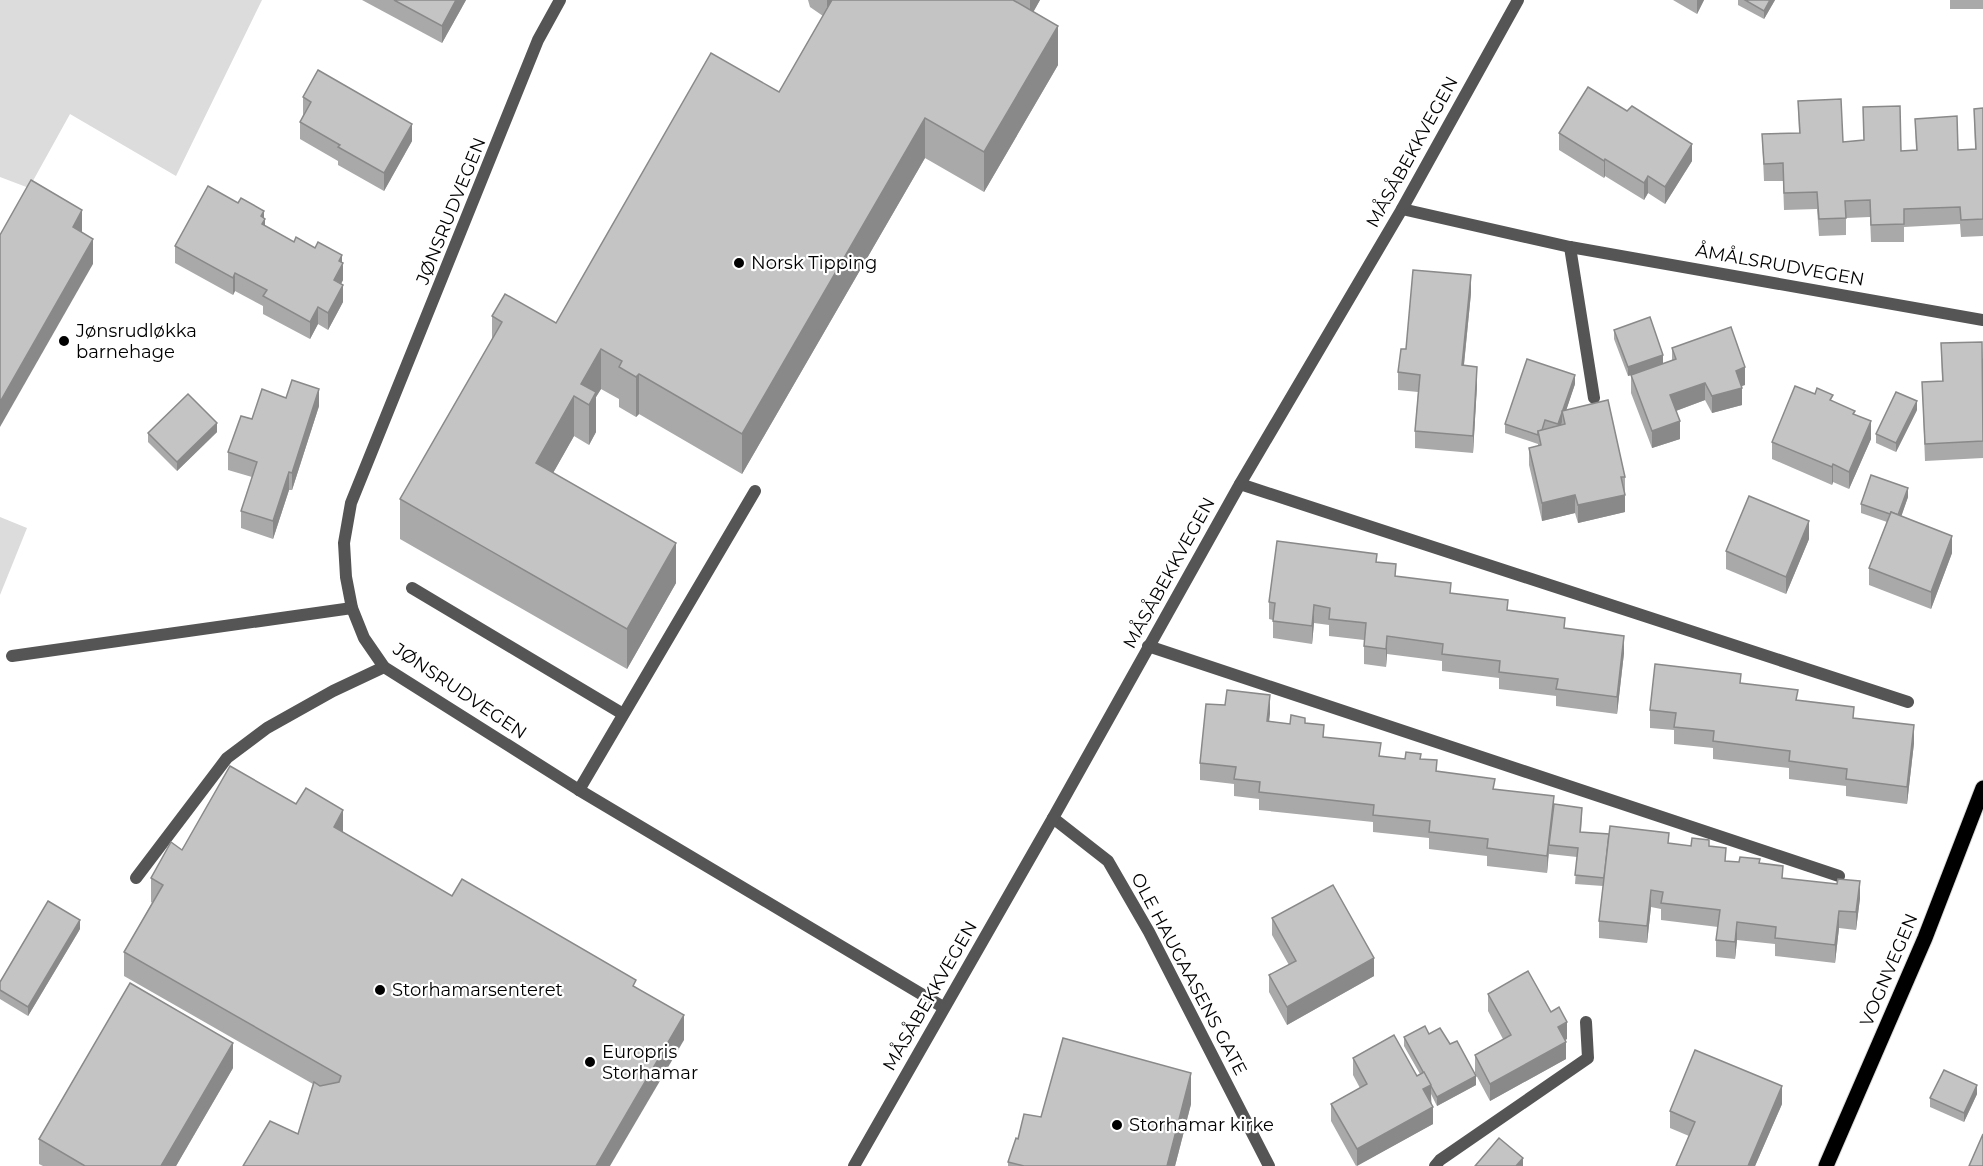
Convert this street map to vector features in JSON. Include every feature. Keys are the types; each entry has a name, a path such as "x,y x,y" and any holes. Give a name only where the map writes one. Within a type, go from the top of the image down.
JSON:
{"main road":[{"name":"VOGNVEGEN","path":"1827,1166 1925,938 1983,788"}],"street":[{"name":"JØNSRUDVEGEN","path":"560,0 538,40 351,503 344,543 346,577 352,608 364,639 384,667 579,790 944,1007"},
{"name":"MÅSÅBEKKVEGEN","path":"854,1166 1240,484 1402,209 1518,0"},
{"name":"ÅMÅLSRUDVEGEN","path":"1402,209 1570,247 1983,320"},
{"path":"1570,247 1594,398"},
{"path":"1240,484 1908,702"},
{"path":"579,790 755,491"},
{"path":"412,588 624,714"},
{"path":"12,656 352,608"},
{"path":"1148,646 1839,876"},
{"path":"136,878 226,758 267,728 333,691 384,667"},
{"name":"OLE HAUGAASENS GATE","path":"1053,818 1108,861 1149,932 1269,1166"},
{"path":"1435,1166 1588,1058 1586,1022"}],"shaded area":[{"path":"0,0 262,0 176,176 70,114 29,188 0,177"},
{"path":"0,517 27,528 0,595"}],"building":[{"path":"394,0 456,0 442,26"},
{"name":"Norsk Tipping","path":"832,0 1013,0 1058,26 984,152 925,118 742,434 639,374 636,377 619,367 622,361 601,349 581,384 596,392 589,405 574,396 536,463 676,543 627,629 400,499 502,322 492,316 505,294 556,323 711,53 779,92"},
{"path":"1745,0 1770,0 1764,11"},
{"path":"318,70 412,124 384,173 300,122 311,102 303,97"},
{"path":"1588,87 1627,111 1632,106 1692,144 1665,187 1648,176 1644,183 1559,133"},
{"path":"1841,99 1843,142 1864,140 1863,107 1900,106 1901,151 1917,150 1915,119 1957,116 1958,150 1976,149 1974,109 1983,108 1983,219 1961,220 1960,207 1904,209 1904,224 1871,225 1870,200 1845,201 1846,218 1819,219 1817,192 1784,193 1783,163 1764,164 1762,134 1800,133 1798,101"},
{"path":"31,180 82,210 73,227 93,239 0,402 0,235"},
{"path":"208,186 238,203 241,198 264,211 261,216 265,219 262,224 294,242 296,237 315,248 318,242 342,255 339,261 343,263 334,280 343,285 328,313 318,307 310,322 263,296 267,290 235,273 233,278 175,246"},
{"path":"1413,270 1471,275 1462,365 1477,367 1473,436 1415,431 1420,375 1398,372 1401,349 1406,349"},
{"path":"1650,317 1663,355 1628,367 1614,330"},
{"path":"1731,327 1745,367 1736,371 1742,388 1712,396 1705,383 1670,395 1680,421 1652,431 1631,375 1676,359 1672,348"},
{"path":"1982,342 1983,441 1925,444 1922,382 1943,381 1941,343"},
{"path":"1527,359 1575,375 1558,424 1545,420 1538,435 1505,424"},
{"path":"292,380 319,389 292,473 289,472 273,521 241,511 257,462 228,452 241,416 252,419 262,389 286,398"},
{"path":"1795,386 1815,394 1817,388 1833,395 1830,400 1855,411 1853,414 1871,421 1849,472 1772,442"},
{"path":"1896,392 1917,401 1896,443 1876,434"},
{"path":"188,394 217,423 177,462 148,433"},
{"path":"1608,400 1625,477 1621,477 1625,495 1578,505 1575,495 1542,503 1529,448 1541,445 1538,431 1565,424 1562,411"},
{"path":"1871,475 1908,488 1898,515 1861,504"},
{"path":"1749,496 1809,521 1786,577 1726,551"},
{"path":"1891,512 1952,536 1931,592 1869,568"},
{"path":"1277,541 1377,554 1376,562 1396,564 1395,576 1451,583 1450,593 1508,600 1507,610 1565,618 1564,628 1624,636 1617,697 1556,689 1558,679 1499,672 1500,661 1442,654 1443,644 1387,636 1386,649 1364,646 1366,623 1329,619 1330,608 1314,605 1312,626 1273,621 1275,603 1269,602"},
{"path":"1655,664 1741,674 1740,683 1798,690 1796,700 1854,707 1853,718 1914,725 1907,787 1846,779 1847,769 1789,761 1790,751 1713,741 1714,731 1674,727 1676,713 1650,710"},
{"path":"1227,690 1270,695 1267,721 1290,724 1291,715 1305,718 1305,723 1324,725 1323,737 1381,743 1379,756 1405,759 1406,752 1421,754 1420,759 1437,760 1436,771 1495,779 1493,789 1554,796 1547,856 1487,848 1488,839 1429,832 1430,821 1373,815 1374,805 1259,792 1260,782 1234,779 1236,767 1200,763 1206,704 1225,705"},
{"name":"Storhamarsenteret","path":"230,766 296,804 306,788 343,810 334,827 452,896 462,879 636,980 633,986 684,1015 596,1166 243,1166 270,1121 298,1134 314,1082 320,1086 339,1082 341,1076 124,952 163,885 151,878 171,842 182,850"},
{"path":"1554,804 1582,808 1580,832 1609,834 1604,878 1575,875 1578,848 1549,845"},
{"path":"1610,826 1669,833 1668,843 1691,846 1692,838 1709,840 1709,846 1726,848 1725,861 1739,862 1740,857 1760,859 1759,863 1783,866 1782,878 1837,884 1838,879 1860,881 1856,912 1839,911 1835,945 1775,938 1776,927 1737,922 1735,942 1716,940 1720,910 1661,903 1663,892 1651,890 1647,926 1599,921"},
{"path":"1333,885 1374,958 1287,1007 1269,975 1296,961 1272,918"},
{"path":"48,901 80,920 28,1007 0,990 0,982"},
{"path":"1528,971 1551,1012 1559,1007 1567,1022 1558,1027 1566,1042 1490,1084 1475,1055 1511,1035 1488,994"},
{"path":"130,983 233,1043 161,1166 85,1166 39,1139"},
{"path":"1425,1026 1429,1034 1440,1028 1450,1044 1457,1041 1476,1076 1437,1097 1404,1037"},
{"path":"1394,1035 1417,1076 1424,1072 1431,1085 1423,1089 1433,1107 1357,1149 1331,1104 1367,1084 1353,1058"},
{"name":"Storhamar kirke","path":"1063,1038 1191,1073 1167,1166 1024,1166 1008,1162 1016,1138 1018,1139 1024,1114 1041,1117"},
{"path":"1695,1050 1782,1086 1748,1166 1676,1166 1695,1122 1670,1111"},
{"path":"1944,1070 1977,1085 1964,1113 1930,1098"},
{"path":"1983,1134 1983,1166 1969,1166"},
{"path":"1499,1138 1523,1158 1516,1166 1475,1166"}],"place":[{"name":"Norsk Tipping","path":"739,263"},
{"name":"Jønsrudløkka barnehage","path":"64,341"},
{"name":"Storhamarsenteret","path":"380,990"},
{"name":"Europris Storhamar","path":"590,1062"},
{"name":"Storhamar kirke","path":"1117,1125"}]}
